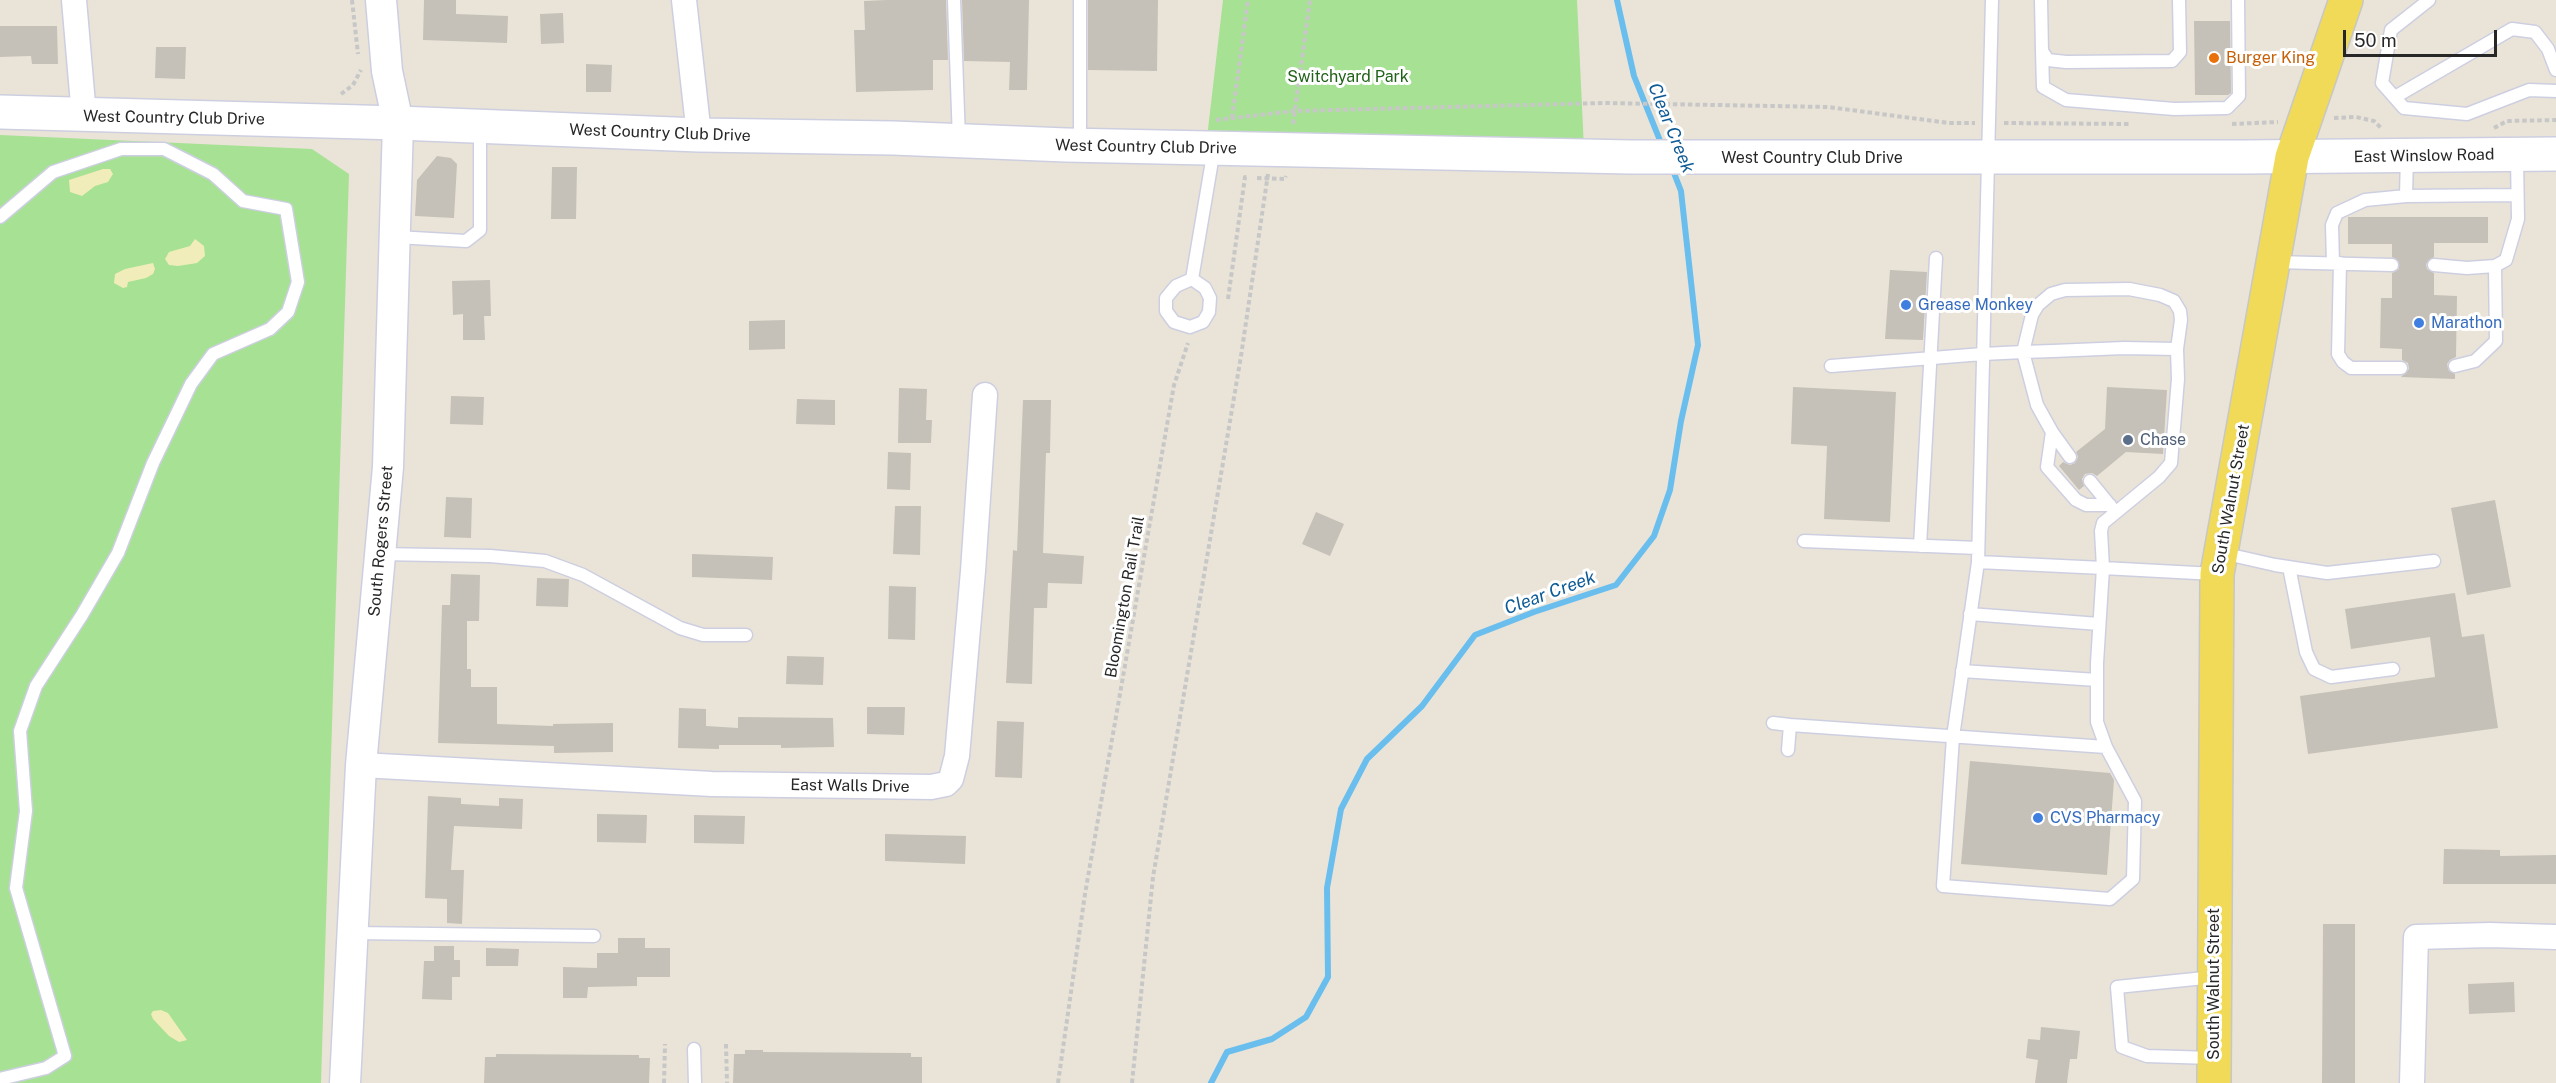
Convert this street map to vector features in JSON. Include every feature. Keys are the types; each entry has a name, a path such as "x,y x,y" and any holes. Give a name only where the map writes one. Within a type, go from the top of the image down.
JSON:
{"main road":[{"name":"South Walnut Street","path":"2214,1071 2219,563 2292,157 2346,0"},
{"name":"West Country Club Drive","path":"0,112 1214,149 1278,164 1630,158 2292,157"},
{"name":"East Winslow Road","path":"2292,157 2556,154"}],"street":[{"path":"74,0 84,116"},
{"name":"South Rogers Street","path":"345,1083 361,765 388,468 398,123 387,71 381,0"},
{"path":"684,0 699,135"},
{"name":"East Walls Drive","path":"361,765 711,784 931,788 946,784 951,779 957,756 985,395"},
{"path":"2412,1083 2416,937 2490,935 2556,937"}],"lane":[{"path":"954,0 959,141"},
{"path":"1080,0 1080,146"},
{"path":"1992,0 1978,562 1953,737 1943,886 2110,899 2133,879 2136,801 2106,747 2097,722 2099,624 2103,568 2101,531 2112,508 2159,477 2171,463 2178,380 2177,349 2181,320 2180,311 2174,301 2160,295 2129,289 2065,290 2051,294 2038,305 2032,315 2023,352 2037,405 2052,432 2070,456"},
{"path":"2041,0 2043,87 2066,100 2174,109 2227,108 2239,96 2238,0"},
{"path":"2042,51 2048,60 2066,62 2172,61 2180,52 2178,0"},
{"path":"2429,0 2391,30 2382,83 2404,108 2467,114 2529,90 2556,91"},
{"path":"2395,98 2512,29 2535,32 2548,49 2556,70"},
{"path":"394,237 466,241 480,230 480,126"},
{"path":"0,217 53,172 121,148 164,148 213,174 243,201 286,209 298,282 288,312 270,329 213,354 192,384 153,463 118,553 82,615 36,686 20,731 26,811 16,888 65,1056 46,1068 2,1077"},
{"path":"1191,279 1214,149"},
{"path":"2433,265 2467,268 2495,266 2506,260 2518,219 2517,155"},
{"path":"2406,196 2407,156"},
{"path":"2402,368 2351,368 2338,354 2337,263 2332,225 2337,213 2365,200 2406,196 2517,195"},
{"path":"1920,546 1936,258"},
{"path":"2273,262 2392,265"},
{"path":"2455,366 2475,361 2496,341 2495,266"},
{"path":"1831,366 2023,352 2124,348 2177,349"},
{"path":"2052,432 2048,468 2076,500 2086,505 2112,508"},
{"path":"2090,481 2112,508"},
{"path":"1804,541 1978,548"},
{"path":"380,554 490,555 545,561 584,575 680,628 703,635 746,635"},
{"path":"1978,562 2103,568 2219,563 2289,567 2327,573 2433,561"},
{"path":"2289,567 2306,652 2314,669 2331,678 2394,669"},
{"path":"1970,614 2099,624"},
{"path":"1962,671 2097,680"},
{"path":"1773,723 2106,747"},
{"path":"1788,750 1790,725"},
{"path":"352,933 594,936"},
{"path":"2214,976 2117,987 2122,1047 2147,1056 2214,1071"},
{"path":"694,1049 695,1083"}],"path":[{"path":"337,96 353,86 361,72 352,0"},
{"path":"1232,119 1248,0"},
{"path":"1132,1083 1153,877 1278,164 1293,111 1310,0"},
{"path":"1604,103 1722,104"},
{"path":"1227,305 1245,177 1278,164"},
{"name":"Bloomington Rail Trail","path":"1058,1083 1085,894 1174,385 1188,345 1197,342"},
{"path":"664,1083 665,1044"},
{"path":"726,1044 727,1083"}],"green space":[{"name":"Switchyard Park","path":"1223,0 1577,0 1584,149 1205,155"},
{"path":"0,135 312,149 349,174 321,1083 0,1083"}],"sand":[{"path":"103,169 110,169 113,174 108,182 95,186 82,196 70,192 69,180"},
{"path":"195,239 204,246 205,256 197,263 169,265 165,259 169,252 190,246"},
{"path":"153,263 155,269 153,274 146,278 128,282 127,287 123,288 114,283 115,274 125,269"},
{"path":"161,1010 168,1013 187,1040 179,1042 169,1036 153,1019 151,1014 153,1011"}],"building":[{"path":"424,0 456,0 456,14 508,16 507,43 423,40"},
{"path":"946,0 948,60 933,60 933,90 856,92 854,30 865,30 864,1"},
{"path":"962,0 1029,0 1027,90 1009,90 1010,62 964,61"},
{"path":"1088,0 1158,0 1157,71 1088,70"},
{"path":"563,13 564,43 541,44 540,14"},
{"name":"Burger King","path":"2194,21 2230,21 2231,93 2228,95 2195,95"},
{"path":"0,26 57,26 58,64 32,64 31,56 0,57"},
{"path":"156,47 186,47 185,79 155,78"},
{"path":"586,64 612,65 611,92 586,92"},
{"path":"437,156 451,158 457,164 454,218 415,216 417,180"},
{"path":"552,167 577,167 576,219 551,219"},
{"path":"2348,217 2488,217 2488,243 2434,243 2434,257 2426,264 2427,269 2434,273 2434,295 2457,296 2456,357 2447,364 2449,371 2455,374 2455,379 2401,377 2409,369 2408,363 2402,360 2402,349 2380,348 2381,298 2392,298 2392,273 2399,269 2399,262 2392,257 2392,244 2348,244"},
{"name":"Grease Monkey","path":"1890,270 1927,272 1923,340 1885,339"},
{"path":"490,280 491,316 484,316 485,340 463,340 463,314 453,315 452,281"},
{"path":"785,320 785,349 749,350 749,321"},
{"path":"1793,387 1896,392 1890,522 1824,519 1827,446 1791,444"},
{"name":"Chase","path":"2107,387 2167,390 2163,454 2126,452 2097,476 2092,473 2085,474 2082,479 2084,486 2079,490 2059,466 2063,462 2070,465 2075,463 2078,457 2076,452 2105,429"},
{"path":"899,388 927,389 926,420 932,420 931,443 898,443"},
{"path":"451,396 484,397 483,425 450,424"},
{"path":"797,399 835,400 835,425 796,424"},
{"path":"1023,400 1051,400 1050,453 1046,453 1043,553 1084,556 1082,584 1048,583 1047,608 1034,608 1032,684 1006,683 1013,550 1017,551"},
{"path":"888,452 911,453 910,490 887,489"},
{"path":"446,497 472,498 471,538 444,537"},
{"path":"2495,500 2511,587 2467,595 2451,508"},
{"path":"895,506 921,506 920,555 893,554"},
{"path":"1316,512 1344,524 1330,556 1302,544"},
{"path":"692,554 773,557 772,580 692,577"},
{"path":"451,574 480,575 479,621 467,621 467,669 471,669 471,687 497,687 497,724 553,726 553,724 613,723 613,752 554,753 554,746 438,743 442,605 450,605"},
{"path":"537,578 569,579 568,607 536,606"},
{"path":"889,586 916,587 915,640 888,639"},
{"path":"2455,593 2462,637 2484,634 2498,728 2308,754 2300,696 2435,677 2430,637 2351,649 2345,609"},
{"path":"787,656 824,657 823,685 786,684"},
{"path":"867,707 905,707 904,735 867,734"},
{"path":"679,708 706,709 706,726 738,728 738,717 833,718 834,747 781,748 781,745 719,745 719,749 678,748"},
{"path":"997,721 1024,722 1022,778 995,777"},
{"name":"CVS Pharmacy","path":"1970,761 2110,773 2114,780 2107,875 1961,864"},
{"path":"428,796 461,798 461,804 499,806 499,798 523,799 522,829 454,826 451,870 464,870 462,924 447,923 447,899 425,898"},
{"path":"597,814 647,815 646,843 597,842"},
{"path":"694,815 745,816 744,844 694,843"},
{"path":"885,834 966,836 965,864 885,861"},
{"path":"2444,849 2500,850 2500,856 2556,855 2556,884 2443,884"},
{"path":"2323,924 2355,924 2355,1083 2322,1083"},
{"path":"618,938 645,938 645,948 670,948 670,977 637,977 637,986 588,987 587,998 563,998 563,967 597,968 597,953 618,953"},
{"path":"434,946 454,946 454,960 460,960 460,977 452,977 452,1000 422,999 424,961 434,961"},
{"path":"486,948 519,949 518,966 486,966"},
{"path":"2514,982 2515,1012 2469,1014 2468,984"},
{"path":"2041,1027 2080,1031 2077,1059 2070,1059 2067,1083 2035,1083 2038,1060 2026,1058 2028,1039 2040,1040"},
{"path":"745,1050 911,1053 911,1057 922,1057 922,1083 733,1083 734,1054 745,1054"},
{"path":"496,1054 639,1055 639,1058 650,1058 649,1083 484,1083 485,1057 496,1057"}],"waterway":[{"name":"Clear Creek","path":"1617,0 1634,76 1663,148"},
{"name":"Clear Creek","path":"1211,1083 1227,1052 1272,1039 1306,1017 1328,977 1327,888 1341,809 1367,759 1422,706 1475,635 1534,612 1616,585 1654,536 1670,490 1681,421 1698,345 1681,191 1672,168"}],"place":[{"name":"Burger King","path":"2214,58"},
{"name":"Grease Monkey","path":"1906,305"},
{"name":"Marathon","path":"2419,323"},
{"name":"Chase","path":"2128,440"},
{"name":"CVS Pharmacy","path":"2038,818"}]}
